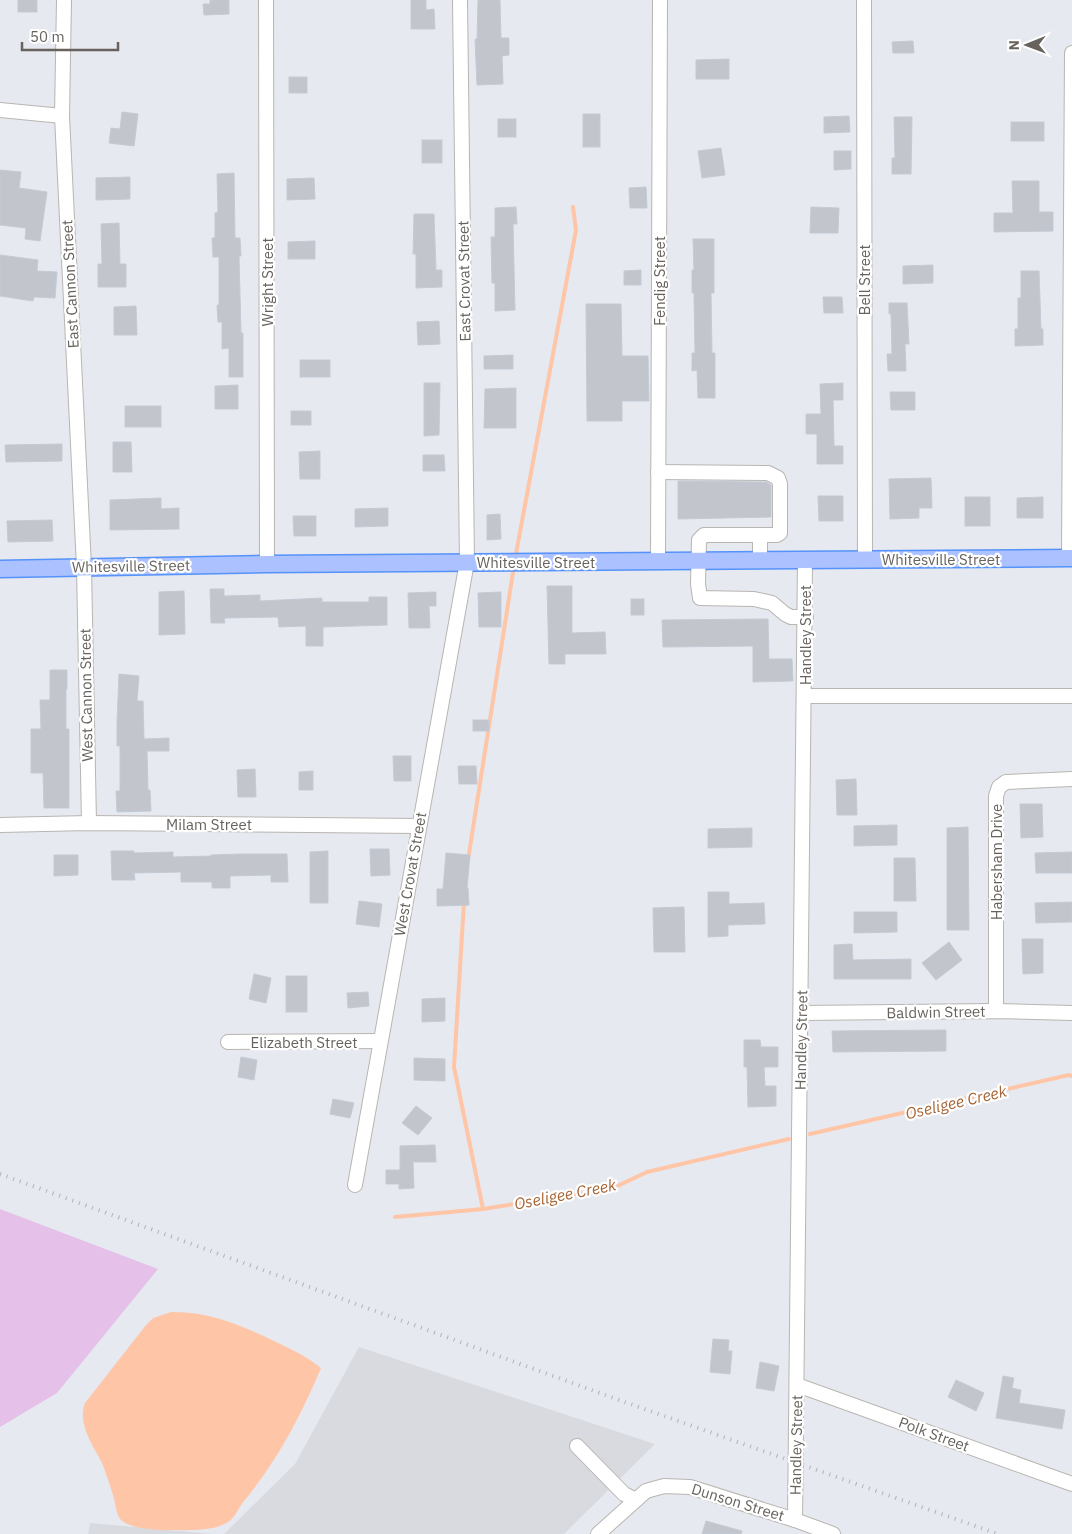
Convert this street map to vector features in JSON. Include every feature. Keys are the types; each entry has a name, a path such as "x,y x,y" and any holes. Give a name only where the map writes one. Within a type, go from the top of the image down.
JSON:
{"main road":[{"name":"Whitesville Street","path":"0,569 267,564 1070,558"}],"street":[{"name":"East Cannon Street","path":"64,0 62,116 84,567"},
{"name":"Wright Street","path":"266,0 267,564"},
{"name":"East Crovat Street","path":"460,0 467,562"},
{"name":"Fendig Street","path":"658,561 660,0"},
{"name":"Bell Street","path":"864,0 865,559"},
{"path":"1070,558 1072,53"},
{"path":"0,110 62,116"},
{"path":"658,472 768,473 778,478 780,484 780,534 704,535 699,540 698,584 700,598 754,599 772,603 785,614 806,617"},
{"path":"760,535 760,560"},
{"name":"Handley Street","path":"795,1520 806,617 805,560"},
{"name":"West Crovat Street","path":"355,1185 467,562"},
{"name":"West Cannon Street","path":"84,567 89,823"},
{"path":"804,696 1072,696"},
{"name":"Habersham Drive","path":"996,1012 996,796 999,787 1006,782 1072,779"},
{"name":"Milam Street","path":"0,826 89,823 419,826"},
{"name":"Baldwin Street","path":"801,1014 1072,1013"},
{"name":"Elizabeth Street","path":"228,1042 380,1041"},
{"name":"Polk Street","path":"797,1385 1072,1484"},
{"path":"577,1446 624,1494 636,1500"},
{"name":"Dunson Street","path":"598,1534 646,1491 664,1486 690,1487 795,1520 813,1530 833,1534"}],"shaded area":[{"path":"0,1209 158,1269 57,1393 0,1427"},
{"path":"171,1312 185,1312 224,1320 262,1335 310,1360 321,1368 297,1421 278,1454 256,1486 231,1520 222,1525 207,1529 151,1529 137,1527 121,1520 117,1513 102,1463 84,1426 83,1411 85,1403 146,1325 153,1318"},
{"path":"359,1347 655,1444 564,1534 224,1534 295,1464"},
{"path":"90,1523 213,1534 88,1534"}],"building":[{"path":"18,0 37,0 37,12 18,12"},
{"path":"210,0 229,0 229,14 204,15 203,4 210,4"},
{"path":"411,0 426,0 426,10 434,9 435,29 411,29"},
{"path":"478,0 500,0 501,38 509,38 509,55 502,56 503,84 477,85 475,39 477,39"},
{"path":"913,41 914,53 893,53 892,42"},
{"path":"729,59 729,79 696,79 696,60"},
{"path":"289,77 307,77 307,93 289,93"},
{"path":"122,112 138,114 134,146 109,143 111,128 120,129"},
{"path":"583,114 600,114 600,147 583,147"},
{"path":"849,116 850,132 824,133 824,117"},
{"path":"894,117 912,117 911,174 892,174 892,158 895,158"},
{"path":"498,119 516,119 516,137 498,137"},
{"path":"1011,122 1044,122 1044,141 1011,141"},
{"path":"422,140 442,140 442,163 422,163"},
{"path":"721,148 725,175 702,178 698,151"},
{"path":"834,151 851,151 851,169 834,170"},
{"path":"0,170 21,172 19,188 47,192 40,241 25,239 26,228 0,225"},
{"path":"234,173 235,238 240,238 241,256 239,256 243,377 229,377 229,348 222,349 222,322 218,322 217,305 219,305 219,257 213,257 212,238 215,238 215,213 218,212 217,174"},
{"path":"130,177 130,199 96,200 96,178"},
{"path":"314,178 315,199 287,200 287,179"},
{"path":"1012,181 1039,181 1039,212 1053,212 1053,231 994,232 994,213 1013,213"},
{"path":"646,187 647,208 630,208 629,188"},
{"path":"516,207 517,224 513,224 515,310 495,311 495,283 492,283 491,237 495,237 495,208"},
{"path":"811,207 839,208 838,233 810,233"},
{"path":"414,214 434,214 436,270 442,270 442,287 416,288 416,254 413,254"},
{"path":"119,223 120,264 126,264 126,287 98,287 98,264 102,264 101,224"},
{"path":"693,239 714,239 714,293 711,293 712,353 715,353 715,398 698,398 697,370 692,371 692,353 695,353 694,293 692,293 692,270 694,270"},
{"path":"315,241 315,259 288,259 288,242"},
{"path":"0,255 38,260 37,271 57,272 55,298 34,297 33,301 0,296"},
{"path":"933,265 933,283 903,284 903,266"},
{"path":"641,270 641,285 624,285 624,271"},
{"path":"1021,271 1039,271 1043,345 1015,346 1015,329 1018,329 1018,298 1021,298"},
{"path":"823,297 842,297 843,313 824,313"},
{"path":"889,303 907,303 909,344 905,344 906,371 888,371 887,354 892,354"},
{"path":"586,304 621,304 622,356 648,356 649,401 622,401 622,421 587,421"},
{"path":"136,306 137,335 114,335 114,307"},
{"path":"439,321 440,344 418,345 417,322"},
{"path":"513,355 513,369 484,369 484,356"},
{"path":"300,360 330,360 330,377 300,377"},
{"path":"424,383 440,383 439,435 424,436"},
{"path":"843,383 843,400 833,400 834,446 843,446 843,464 817,464 817,434 806,434 806,414 821,414 820,384"},
{"path":"238,385 238,409 215,409 215,386"},
{"path":"516,388 516,428 484,428 485,389"},
{"path":"890,392 915,392 915,410 891,410"},
{"path":"125,406 161,406 161,427 125,427"},
{"path":"291,411 311,411 311,425 291,425"},
{"path":"113,442 131,442 132,472 113,472"},
{"path":"62,444 62,461 6,462 5,445"},
{"path":"320,451 320,479 300,479 299,452"},
{"path":"423,455 444,455 445,471 423,471"},
{"path":"931,478 932,508 919,508 919,518 890,519 889,479"},
{"path":"678,481 766,482 771,485 771,517 678,519"},
{"path":"818,496 843,496 843,521 819,521"},
{"path":"965,497 990,497 990,526 965,526"},
{"path":"1043,497 1043,518 1017,518 1017,498"},
{"path":"161,498 161,509 179,508 179,529 110,530 110,500"},
{"path":"388,508 388,526 355,527 355,509"},
{"path":"500,514 501,539 487,540 487,515"},
{"path":"293,516 316,516 316,536 294,536"},
{"path":"52,520 53,541 8,542 7,521"},
{"path":"547,586 572,586 572,633 605,632 606,654 565,654 565,664 549,664"},
{"path":"210,589 224,589 224,596 260,595 260,601 322,598 322,602 369,602 369,597 387,597 387,625 323,627 323,646 306,646 306,626 279,627 278,617 224,618 225,623 211,623"},
{"path":"184,591 185,634 159,635 159,592"},
{"path":"436,592 436,606 429,606 430,628 409,628 408,593"},
{"path":"501,592 501,627 479,627 478,593"},
{"path":"631,599 644,599 644,615 631,615"},
{"path":"768,619 769,659 792,659 793,681 753,682 753,646 663,647 662,620"},
{"path":"50,670 67,670 66,729 69,729 69,808 44,808 43,773 31,773 31,729 41,729 40,700 50,700"},
{"path":"119,674 139,676 137,701 143,701 144,739 169,738 169,751 147,751 148,790 150,790 151,811 117,812 116,791 120,791 120,746 117,746"},
{"path":"473,720 489,720 489,731 473,731"},
{"path":"393,756 411,756 411,781 394,781"},
{"path":"458,766 476,766 477,784 459,784"},
{"path":"255,769 256,797 238,797 237,770"},
{"path":"313,771 313,790 299,790 299,772"},
{"path":"856,779 857,815 837,815 836,780"},
{"path":"1020,804 1042,804 1043,837 1021,838"},
{"path":"897,825 897,845 854,846 854,826"},
{"path":"968,827 969,930 947,930 947,828"},
{"path":"752,828 752,847 708,848 708,829"},
{"path":"370,849 389,849 390,875 371,876"},
{"path":"111,851 134,851 134,853 173,852 173,857 287,854 288,882 271,882 271,875 230,876 230,888 212,888 212,882 181,882 181,872 134,873 135,880 112,880"},
{"path":"328,851 328,903 310,903 310,852"},
{"path":"1072,852 1072,873 1036,873 1035,853"},
{"path":"446,853 470,855 467,888 469,905 437,906 437,889 443,889"},
{"path":"54,855 78,855 78,875 54,876"},
{"path":"894,858 915,858 916,901 894,901"},
{"path":"708,892 729,892 729,904 764,903 765,924 728,925 728,936 708,937"},
{"path":"359,901 382,904 379,927 356,924"},
{"path":"1072,902 1072,922 1036,923 1035,903"},
{"path":"684,907 685,952 654,952 653,908"},
{"path":"854,912 897,912 897,932 854,933"},
{"path":"1022,939 1043,939 1043,973 1023,974"},
{"path":"949,942 962,960 936,980 922,963"},
{"path":"852,944 853,960 911,959 911,979 834,979 834,945"},
{"path":"254,974 271,978 266,1003 249,999"},
{"path":"286,976 307,976 307,1012 286,1012"},
{"path":"368,992 369,1006 348,1008 347,993"},
{"path":"445,998 445,1021 422,1022 422,999"},
{"path":"946,1030 946,1051 833,1052 832,1031"},
{"path":"744,1040 760,1040 761,1047 778,1047 778,1067 764,1067 765,1086 776,1086 776,1106 748,1107 747,1067 744,1067"},
{"path":"241,1057 257,1060 254,1080 238,1077"},
{"path":"414,1058 445,1059 445,1081 414,1080"},
{"path":"333,1099 354,1103 350,1118 330,1114"},
{"path":"416,1106 432,1118 418,1135 402,1123"},
{"path":"435,1145 436,1162 413,1162 414,1188 399,1189 399,1184 386,1184 386,1170 400,1170 400,1146"},
{"path":"713,1339 729,1340 728,1351 732,1351 730,1374 710,1372"},
{"path":"760,1362 779,1366 774,1391 756,1388"},
{"path":"1003,1376 1014,1378 1012,1388 1021,1390 1019,1403 1065,1410 1062,1429 996,1418"},
{"path":"956,1380 984,1393 976,1411 948,1397"},
{"path":"706,1521 742,1531 741,1534 702,1534"}],"waterway":[{"path":"515,559 576,230 573,207"},
{"path":"468,860 514,566"},
{"path":"464,902 454,1067 483,1209"},
{"name":"Oseligee Creek","path":"810,1134 1069,1075 1072,1076"},
{"name":"Oseligee Creek","path":"395,1217 483,1209 611,1189 647,1172 789,1139"}],"railway":[{"path":"0,1174 619,1400 998,1534"}]}
